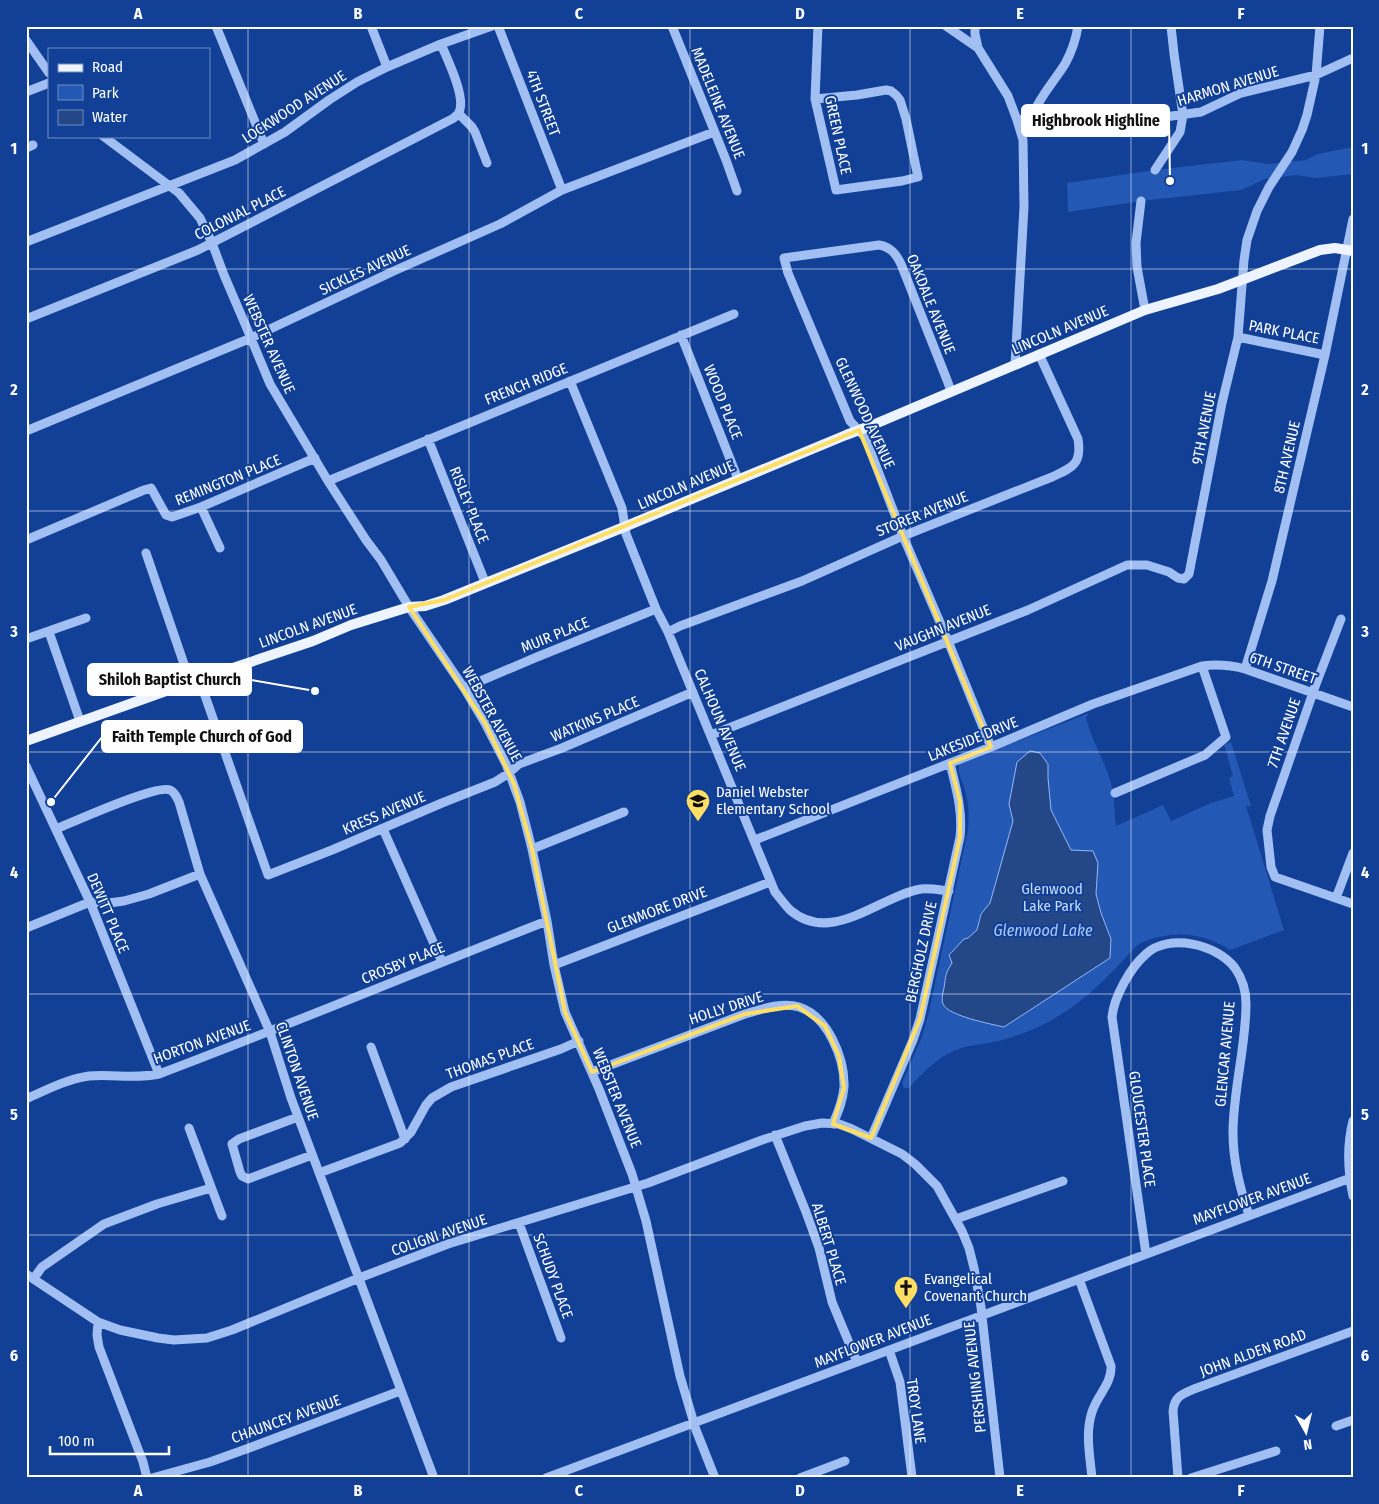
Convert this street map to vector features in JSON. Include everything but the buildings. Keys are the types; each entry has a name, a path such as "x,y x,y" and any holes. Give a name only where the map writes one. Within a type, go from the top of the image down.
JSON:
{"main road":[{"name":"LINCOLN AVENUE","path":"26,741 313,641 351,625 409,607 425,606 458,594 859,430 1145,310 1195,297 1320,250 1335,248 1349,250"}],"street":[{"path":"216,26 264,144"},
{"path":"371,26 387,67"},
{"name":"LOCKWOOD AVENUE","path":"26,242 235,160 285,132 357,82 441,44 492,26"},
{"name":"4TH STREET","path":"498,26 562,190"},
{"name":"MADELEINE AVENUE","path":"672,26 737,191"},
{"name":"GREEN PLACE","path":"815,99 886,90 891,91 900,100 918,176 902,181 836,190 815,99 818,26"},
{"path":"946,26 978,48"},
{"path":"975,26 978,48 1008,96 1018,120 1022,140 1024,207 1015,365"},
{"path":"1030,118 1037,102 1065,63 1078,26"},
{"path":"1155,170 1180,132 1183,115 1171,26"},
{"name":"9TH AVENUE","path":"1184,579 1189,574 1222,403 1238,337 1244,280 1244,260 1248,240 1257,211 1269,187 1292,152 1307,115 1316,75 1320,26"},
{"path":"26,40 48,72"},
{"path":"441,44 457,84 461,106 458,114 475,132 487,163"},
{"name":"HARMON AVENUE","path":"1018,120 1030,118 1086,124 1114,124 1201,112 1241,93 1316,75 1353,58"},
{"path":"26,92 48,83"},
{"name":"COLONIAL PLACE","path":"26,318 180,258 212,243 440,126 458,114"},
{"name":"SICKLES AVENUE","path":"26,431 251,338 500,224 562,190 714,132"},
{"name":"WEBSTER AVENUE","path":"105,138 170,186 200,218 270,384 328,481 464,688 485,723 509,773 520,802 532,849 565,1012 619,1138 636,1187 646,1221 680,1376 694,1422 715,1478"},
{"path":"1141,201 1136,243 1137,267 1145,310"},
{"name":"8TH AVENUE","path":"1244,669 1272,581 1349,250 1353,219"},
{"name":"OAKDALE AVENUE","path":"784,258 879,245 886,246 896,254 930,336 950,391"},
{"name":"GLENWOOD AVENUE","path":"784,258 788,273 850,421 864,437 991,747"},
{"name":"FRENCH RIDGE","path":"328,481 734,314"},
{"name":"WOOD PLACE","path":"681,335 738,479"},
{"name":"PARK PLACE","path":"1238,337 1325,354"},
{"name":"STORER AVENUE","path":"668,632 802,581 903,536 1052,477 1071,467 1076,463 1080,450 1078,439 1039,354"},
{"name":"CALHOUN AVENUE","path":"570,381 622,508 624,527 656,609 668,632 775,892 790,910 797,915 816,922 833,923 846,920 921,889 949,891"},
{"name":"RISLEY PLACE","path":"428,439 485,582"},
{"name":"REMINGTON PLACE","path":"26,540 151,488 166,515 172,517 201,507 315,458"},
{"path":"201,507 220,548"},
{"path":"146,553 185,667 194,681"},
{"name":"VAUGHN AVENUE","path":"711,735 1028,610 1127,564 1147,564 1184,579"},
{"name":"MUIR PLACE","path":"464,688 656,609"},
{"path":"26,639 86,618"},
{"name":"7TH AVENUE","path":"1336,898 1278,879 1273,874 1267,830 1313,693 1341,619"},
{"path":"49,632 80,721"},
{"name":"6TH STREET","path":"1202,666 1231,665 1353,706"},
{"path":"1115,793 1205,754 1226,738 1202,666"},
{"name":"LAKESIDE DRIVE","path":"755,840 991,747 1093,704 1202,666"},
{"name":"KRESS AVENUE","path":"194,681 203,690 268,875 495,782 509,773"},
{"name":"WATKINS PLACE","path":"509,773 519,764 562,748 693,692"},
{"name":"BERGHOLZ DRIVE","path":"871,1138 913,1040 920,1019 949,891 961,824 960,802 950,763"},
{"name":"DEWITT PLACE","path":"26,766 90,902 159,1074"},
{"name":"CLINTON AVENUE","path":"56,829 145,793 164,789 170,790 179,802 200,874 270,1032 298,1117 434,1478"},
{"path":"532,849 624,812"},
{"path":"384,828 442,962"},
{"path":"1353,852 1336,898 1353,904"},
{"path":"26,928 90,902 109,903 124,901 149,894 200,874"},
{"name":"GLENMORE DRIVE","path":"554,965 770,882"},
{"name":"CROSBY PLACE","path":"270,1032 547,921"},
{"name":"GLENCAR AVENUE","path":"1113,1008 1133,969 1146,954 1159,947 1181,943 1207,947 1229,961 1235,968 1242,982 1246,1002 1234,1102 1233,1153 1237,1178 1249,1215"},
{"name":"HOLLY DRIVE","path":"592,1072 746,1014 773,1007 797,1006 807,1010 825,1026 834,1041 839,1056 844,1088 841,1106 833,1124"},
{"name":"GLOUCESTER PLACE","path":"1113,1008 1112,1017 1146,1254"},
{"name":"HORTON AVENUE","path":"26,1099 62,1083 89,1076 121,1075 145,1077 159,1074 270,1032"},
{"name":"THOMAS PLACE","path":"405,1139 426,1105 441,1092 579,1041"},
{"path":"319,1173 390,1147 405,1139 371,1047"},
{"path":"298,1117 232,1144 240,1172 242,1176 248,1179 312,1155"},
{"path":"1353,1121 1350,1138 1353,1196"},
{"name":"COLIGNI AVENUE","path":"30,1276 98,1322 120,1330 174,1340 207,1338 232,1330 448,1244 636,1187 774,1135 822,1123 839,1124 871,1138"},
{"path":"188,1128 222,1216"},
{"name":"ALBERT PLACE","path":"774,1135 819,1248 832,1302 858,1362"},
{"name":"PERSHING AVENUE","path":"871,1138 902,1154 937,1186 956,1219 969,1248 982,1315 1000,1478"},
{"name":"MAYFLOWER AVENUE","path":"550,1477 1351,1178"},
{"path":"956,1219 1063,1181"},
{"path":"30,1276 104,1224 211,1188"},
{"name":"SCHUDY PLACE","path":"519,1223 561,1338"},
{"path":"1080,1279 1112,1372 1095,1404 1089,1421 1088,1439 1092,1475"},
{"path":"98,1322 99,1348 140,1453 147,1478"},
{"name":"JOHN ALDEN ROAD","path":"1178,1478 1173,1411 1173,1405 1177,1397 1183,1393 1353,1331"},
{"name":"TROY LANE","path":"889,1350 900,1382 912,1477"},
{"name":"CHAUNCEY AVENUE","path":"152,1478 210,1462 400,1391"},
{"path":"1336,1426 1353,1420"},
{"path":"1191,1478 1276,1451"},
{"path":"800,1478 845,1461"}],"highlighted area":[{"path":"859,430 991,747 950,763 960,802 960,837 920,1019 871,1138 833,1124 844,1088 839,1056 825,1026 797,1006 745,1014 592,1072 565,1012 532,849 514,784 485,723 409,607 444,600"}],"green space":[{"path":"1353,147 1353,174 1316,178 1296,175 1265,179 1241,190 1141,201 1068,212 1067,183 1242,160 1267,164 1306,160 1318,154"},
{"name":"Glenwood Lake Park","path":"1089,713 1086,718 1112,787 1116,826 1163,805 1171,821 1211,803 1234,796 1229,778 1233,776 1224,744 1231,742 1251,806 1246,806 1284,930 1230,950 1209,939 1198,936 1165,936 1143,942 1133,949 1118,966 1076,1004 1052,1020 1011,1038 965,1047 949,1053 931,1066 909,1088 904,1088 902,1083 921,1039 928,1016 968,830 968,805 959,774 959,764"}],"water":[{"name":"Glenwood Lake","path":"1030,751 1040,753 1048,764 1051,810 1071,850 1093,851 1098,863 1096,894 1111,939 1110,958 1004,1027 961,1016 947,1008 943,1004 942,998 946,975 952,963 949,955 964,939 977,930 981,914 990,903 1013,821 1009,804 1017,762"}],"place":[{"name":"Highbrook Highline","path":"1170,181"},
{"name":"Shiloh Baptist Church","path":"315,691"},
{"name":"Faith Temple Church of God","path":"51,802"},
{"name":"Daniel Webster Elementary School","path":"698,822"},
{"name":"Evangelical Covenant Church","path":"906,1309"}]}
